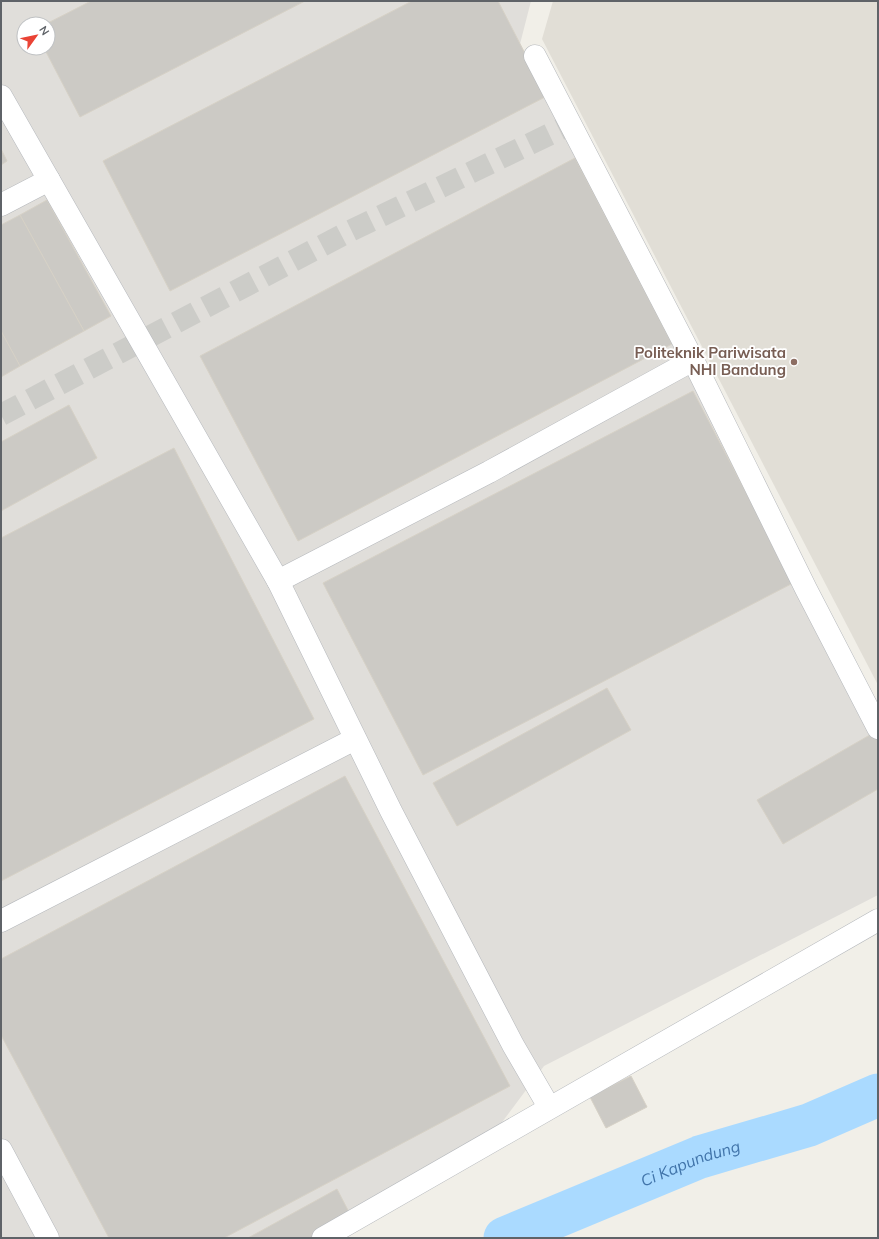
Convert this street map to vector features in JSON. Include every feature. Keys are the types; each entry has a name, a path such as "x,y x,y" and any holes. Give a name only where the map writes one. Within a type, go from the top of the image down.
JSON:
{"lane":[{"path":"535,56 693,360 806,590 878,728"},
{"path":"1,96 278,581 391,811 513,1045 549,1107"},
{"path":"1,205 49,180"},
{"path":"278,581 489,472 693,360"},
{"path":"1,920 356,739"},
{"path":"323,1238 549,1107 878,920"},
{"path":"1,1150 48,1238"}],"shaded area":[{"path":"1,1 531,1 520,44 878,736 878,895 544,1066 497,1129 298,1238 1,1238"},
{"name":"Politeknik Pariwisata NHI Bandung","path":"553,1 878,1 878,685 542,39"}],"building":[{"path":"91,1 305,1 80,117 48,56 56,56 56,19"},
{"path":"412,1 498,1 547,96 170,291 103,161"},
{"path":"1,149 7,161 1,165"},
{"path":"575,158 672,344 298,541 200,356"},
{"path":"47,200 111,316 84,331 20,215"},
{"path":"20,215 84,331 20,366 1,331 1,225"},
{"path":"1,331 20,366 1,377"},
{"path":"693,391 793,583 423,775 323,583"},
{"path":"69,405 97,458 1,511 1,442"},
{"path":"174,448 314,719 1,881 1,538"},
{"path":"607,688 631,730 457,826 433,783"},
{"path":"875,732 878,737 878,789 783,844 757,800"},
{"path":"345,776 510,1086 224,1238 109,1238 1,1035 1,959"},
{"path":"631,1076 647,1107 606,1128 590,1097"},
{"path":"337,1189 352,1218 315,1238 248,1238"}],"waterway":[{"name":"Ci Kapundung","path":"505,1238 700,1157 809,1125 878,1095"}],"tunnel":[{"path":"1,415 348,232 571,124"}],"place":[{"name":"Politeknik Pariwisata NHI Bandung","path":"794,362"}]}
